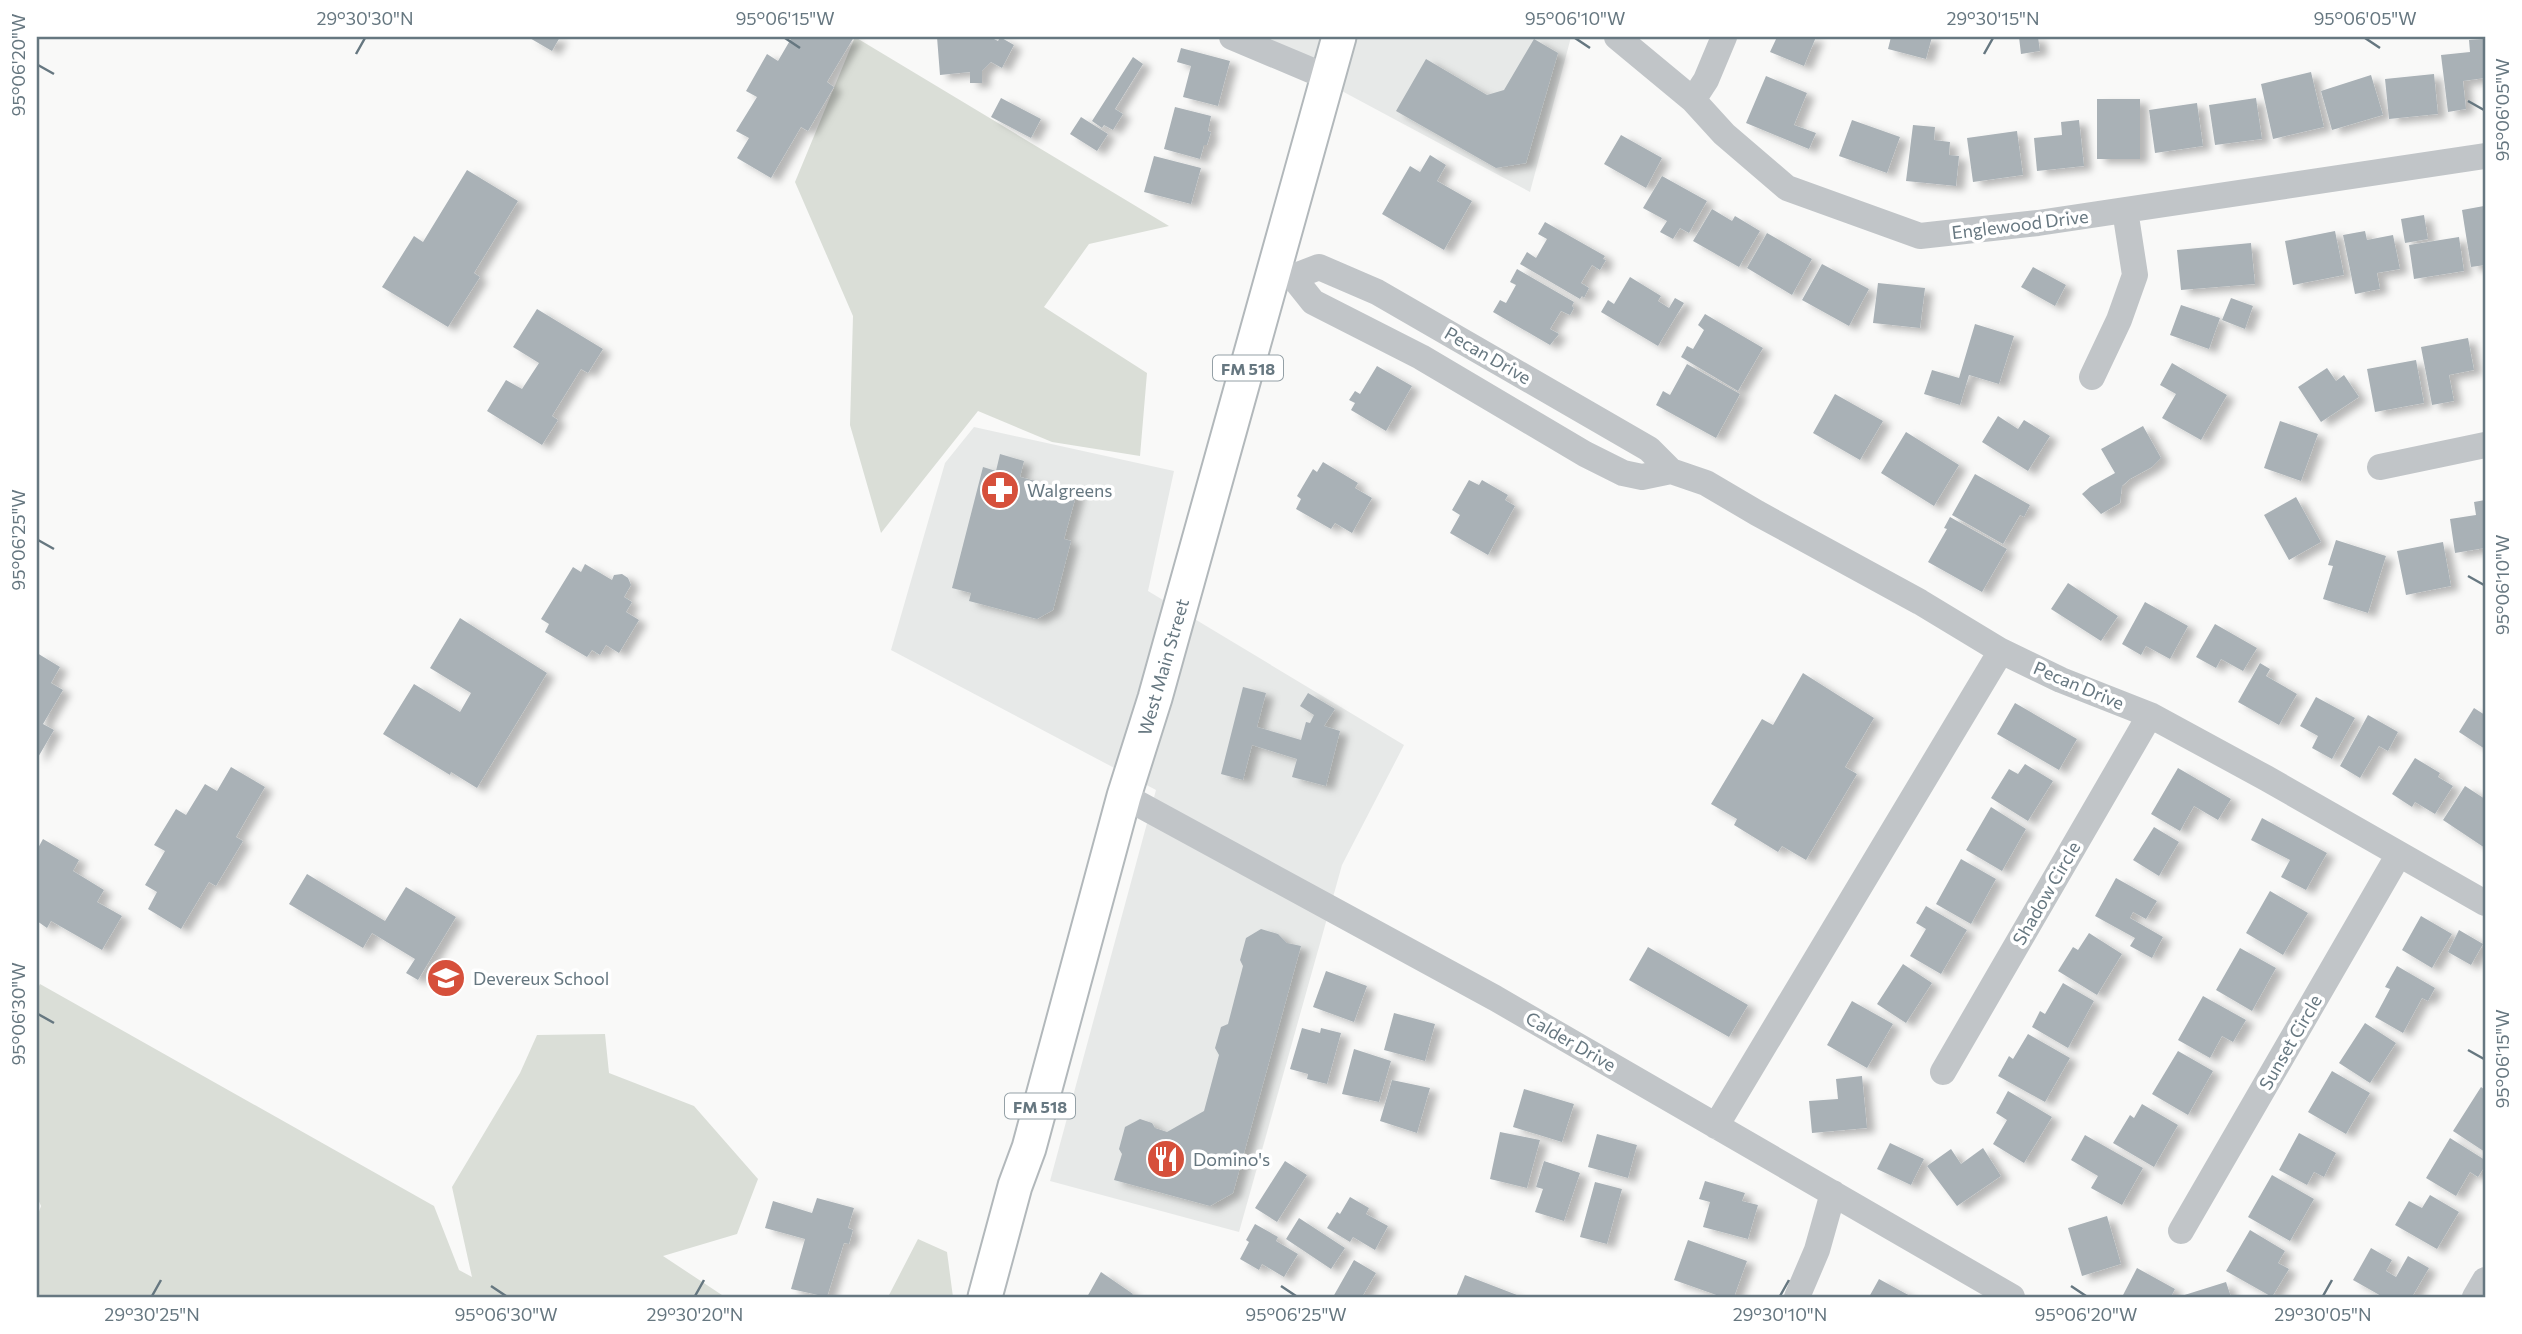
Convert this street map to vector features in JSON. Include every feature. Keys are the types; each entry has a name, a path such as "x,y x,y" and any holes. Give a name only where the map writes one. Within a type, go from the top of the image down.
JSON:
{"main road":[{"name":"West Main Street","path":"985,1297 1015,1186 1029,1148 1124,796 1284,274 1327,77 1339,37"}],"street":[{"path":"1232,37 1327,77"},
{"name":"Englewood Drive","path":"1617,37 1693,100 1724,134 1787,188 1920,236 2038,223 2485,156"},
{"path":"1693,100 1706,80 1724,37"},
{"path":"2092,377 2119,320 2135,275 2125,210"},
{"name":"Pecan Drive","path":"1284,274 1319,267 1377,292 1649,449 1671,471 1706,483 1920,602 2001,651 2061,680 2150,715 2485,903"},
{"name":"Pecan Drive","path":"1284,274 1313,302 1421,357 1585,454 1623,473 1642,477 1671,471"},
{"path":"2380,467 2485,445"},
{"path":"1716,1126 2001,651"},
{"name":"Shadow Circle","path":"1943,1072 2150,715"},
{"name":"Calder Drive","path":"1124,796 1495,998 2012,1297"},
{"name":"Sunset Circle","path":"2181,1231 2399,854"},
{"path":"1797,1297 1817,1250 1833,1193"},
{"path":"2475,1297 2485,1280"}],"shaded area":[{"path":"855,37 1169,226 1089,244 1044,307 1147,373 1140,456 1052,442 978,411 881,533 850,425 853,316 795,182"},
{"path":"1241,37 1571,37 1530,192"},
{"path":"974,427 1174,471 1148,591 1404,745 1342,865 1239,1232 1050,1181 1156,790 891,650 945,463"},
{"path":"40,984 434,1206 459,1270 472,1277 452,1187 520,1073 537,1035 605,1034 609,1073 694,1106 758,1179 737,1234 663,1256 725,1297 37,1297 37,1217 41,1206 37,1197 37,990"},
{"path":"918,1239 947,1252 953,1297 888,1297"}],"building":[{"path":"528,37 560,37 552,51"},
{"path":"792,37 854,37 827,82 834,87 808,131 801,127 771,178 737,158 749,138 736,131 757,97 746,91 767,54 778,61"},
{"path":"937,37 990,37 998,41 1000,37 1014,45 1002,68 991,62 982,71 982,83 970,83 970,72 940,75"},
{"path":"1777,37 1816,37 1804,66 1770,52"},
{"path":"1891,37 1932,37 1926,59 1888,49"},
{"path":"2019,37 2038,37 2040,51 2021,54"},
{"path":"1534,39 1558,53 1526,163 1496,168 1396,111 1426,59 1487,95 1504,90"},
{"path":"2485,39 2485,78 2463,81 2466,109 2448,112 2441,55 2470,52 2469,40"},
{"path":"1181,48 1230,61 1218,106 1183,97 1191,66 1177,62"},
{"path":"1133,57 1143,64 1115,109 1123,114 1113,130 1104,125 1102,128 1092,121"},
{"path":"2311,72 2324,127 2273,139 2261,84"},
{"path":"2434,74 2438,114 2389,119 2385,79"},
{"path":"2371,75 2383,115 2332,130 2321,91"},
{"path":"1766,76 1807,93 1794,125 1816,133 1809,149 1746,123"},
{"path":"1001,98 1041,119 1031,138 991,117"},
{"path":"2256,98 2262,139 2215,145 2209,105"},
{"path":"2097,99 2140,99 2140,159 2097,159"},
{"path":"2197,103 2203,146 2155,153 2149,110"},
{"path":"1175,107 1211,116 1208,131 1211,132 1200,159 1164,149"},
{"path":"1081,117 1108,134 1097,151 1070,134"},
{"path":"1852,120 1900,137 1887,173 1839,156"},
{"path":"2079,120 2084,166 2037,171 2034,138 2062,135 2061,122"},
{"path":"1913,125 1935,127 1934,140 1950,142 1949,155 1959,156 1956,186 1906,181"},
{"path":"2017,131 2023,175 1973,182 1967,138"},
{"path":"1621,135 1662,158 1646,188 1604,164"},
{"path":"1430,155 1446,165 1437,181 1472,201 1444,250 1382,214 1410,166 1420,172"},
{"path":"1154,156 1201,168 1191,204 1144,192"},
{"path":"467,170 518,201 474,273 480,277 448,327 382,287 414,236 423,242"},
{"path":"1662,176 1707,201 1689,233 1680,228 1673,239 1660,232 1667,221 1643,208"},
{"path":"2484,206 2485,265 2471,267 2462,210"},
{"path":"1712,209 1732,221 1735,216 1760,231 1739,267 1693,241"},
{"path":"2424,215 2428,239 2405,243 2401,219"},
{"path":"1545,222 1605,256 1603,259 1606,260 1600,270 1592,265 1581,283 1589,288 1584,298 1582,296 1580,299 1520,264 1527,252 1536,258 1547,239 1538,234"},
{"path":"2335,231 2344,275 2293,285 2285,241"},
{"path":"2365,231 2367,240 2393,235 2400,269 2377,273 2380,289 2355,294 2343,235"},
{"path":"1767,233 1812,259 1792,295 1747,268"},
{"path":"2459,237 2464,271 2414,279 2409,245"},
{"path":"2251,243 2255,284 2181,290 2177,250"},
{"path":"1822,264 1869,289 1849,326 1802,300"},
{"path":"2033,267 2066,285 2055,306 2021,287"},
{"path":"1517,269 1574,302 1570,315 1561,311 1550,329 1559,334 1550,345 1493,312 1500,300 1506,303 1516,285 1510,282"},
{"path":"1630,277 1661,296 1658,301 1669,308 1675,298 1684,303 1658,346 1601,312 1608,300 1614,304"},
{"path":"1878,283 1925,288 1920,328 1873,323"},
{"path":"2231,298 2253,306 2245,329 2222,320"},
{"path":"2181,305 2220,318 2209,349 2170,335"},
{"path":"537,309 603,349 588,373 581,369 552,416 558,420 542,445 487,411 506,380 522,389 539,363 513,347"},
{"path":"1705,314 1763,348 1738,391 1681,357 1687,346 1693,349 1704,330 1698,325"},
{"path":"1975,324 2014,336 1999,384 1969,375 1960,405 1924,394 1932,370 1959,378"},
{"path":"2468,338 2474,370 2449,375 2454,401 2432,405 2421,347"},
{"path":"2416,360 2424,403 2375,412 2367,369"},
{"path":"2172,363 2227,395 2201,440 2162,418 2176,394 2160,385"},
{"path":"1687,364 1740,394 1716,438 1656,405 1663,391 1670,395"},
{"path":"1377,366 1412,386 1386,431 1351,410 1355,403 1349,400 1355,391 1360,394"},
{"path":"2327,368 2336,381 2344,375 2359,397 2321,422 2298,387"},
{"path":"1835,394 1883,421 1860,460 1813,433"},
{"path":"1998,416 2018,429 2024,420 2050,436 2028,471 1982,442"},
{"path":"2280,421 2318,434 2301,481 2264,468"},
{"path":"2143,426 2161,458 2122,486 2120,503 2101,514 2082,494 2115,473 2101,449"},
{"path":"1906,432 1959,465 1934,506 1881,473"},
{"name":"Walgreens","path":"1000,454 1024,461 1020,477 1077,492 1064,539 1071,541 1053,610 1037,619 969,601 971,593 952,588 983,467 996,471"},
{"path":"1323,462 1358,483 1355,488 1372,498 1352,533 1335,523 1331,529 1296,509 1301,499 1297,496 1313,469 1317,472"},
{"path":"1975,474 2030,505 2024,517 2020,515 2003,544 1952,515"},
{"path":"1469,480 1479,485 1482,480 1508,495 1505,500 1515,506 1488,555 1450,533 1460,515 1452,510"},
{"path":"2296,497 2321,542 2289,560 2264,515"},
{"path":"2485,500 2485,548 2455,553 2450,519 2476,515 2474,502"},
{"path":"1950,517 2007,549 1982,592 1928,562 1947,529 1944,528"},
{"path":"2336,540 2386,556 2368,613 2323,599 2333,566 2328,565"},
{"path":"2443,542 2451,586 2406,595 2397,551"},
{"path":"585,564 612,580 614,575 622,574 628,578 631,585 624,597 632,602 626,612 639,620 619,653 606,645 600,655 592,650 587,657 545,632 549,624 541,619 573,567 581,572"},
{"path":"2068,583 2118,616 2101,641 2051,609"},
{"path":"2145,602 2188,626 2170,659 2146,646 2141,655 2122,644"},
{"path":"460,618 547,673 477,788 451,772 450,775 383,734 414,684 460,712 471,693 430,668"},
{"path":"2215,624 2257,648 2243,671 2221,659 2216,668 2196,657"},
{"path":"37,653 60,667 51,683 63,690 43,724 54,730 37,759"},
{"path":"2260,663 2270,669 2266,676 2297,694 2279,725 2238,702"},
{"path":"1803,673 1874,718 1845,767 1857,774 1806,860 1782,846 1778,852 1734,825 1737,819 1711,804 1762,719 1773,725"},
{"path":"1243,687 1266,693 1257,727 1301,740 1306,722 1310,723 1314,715 1300,706 1308,693 1335,709 1324,726 1340,731 1326,786 1292,777 1297,759 1252,745 1243,780 1221,774"},
{"path":"2316,697 2355,718 2332,759 2312,748 2318,736 2300,726"},
{"path":"2015,703 2077,739 2059,770 1997,734"},
{"path":"2474,708 2485,715 2485,749 2459,732"},
{"path":"2368,715 2398,732 2388,751 2379,746 2360,778 2340,766"},
{"path":"2415,758 2440,773 2438,777 2453,786 2435,814 2415,802 2412,807 2392,794"},
{"path":"2025,764 2053,781 2028,821 1991,798 2009,769 2018,774"},
{"path":"231,767 265,787 236,837 243,841 216,886 209,882 181,929 148,909 157,892 145,885 165,851 154,845 176,809 186,815 205,784 217,791"},
{"path":"2178,768 2231,799 2218,820 2194,806 2180,831 2151,814"},
{"path":"2465,786 2485,799 2485,848 2443,820"},
{"path":"1991,807 2026,829 2002,871 1966,850"},
{"path":"2262,818 2327,853 2306,890 2281,877 2290,860 2251,840"},
{"path":"2154,827 2179,842 2159,876 2133,860"},
{"path":"43,839 79,860 73,871 104,890 97,902 122,916 102,950 51,921 47,928 37,921 37,850"},
{"path":"1961,859 1996,879 1971,924 1936,904"},
{"path":"307,874 385,921 406,887 456,917 418,980 406,973 415,959 372,933 363,948 289,904"},
{"path":"2116,878 2157,901 2146,919 2133,912 2130,918 2163,937 2152,958 2130,946 2135,938 2095,916"},
{"path":"2270,891 2308,913 2283,955 2246,933"},
{"path":"1926,906 1967,930 1941,974 1910,956 1926,929 1916,923"},
{"path":"2421,916 2452,934 2432,968 2402,950"},
{"path":"1261,929 1278,934 1287,943 1301,946 1233,1193 1210,1206 1114,1180 1122,1154 1119,1149 1125,1127 1140,1119 1167,1132 1204,1111 1219,1055 1215,1048 1221,1027 1228,1024 1243,966 1240,960 1246,938"},
{"path":"2459,930 2483,944 2471,965 2448,952"},
{"path":"2089,933 2122,954 2097,995 2058,971 2073,947 2078,950"},
{"path":"1648,947 1748,1005 1729,1037 1629,980"},
{"path":"2240,948 2276,968 2252,1011 2216,990"},
{"path":"1903,964 1932,983 1906,1023 1877,1004"},
{"path":"2397,966 2435,988 2428,1001 2422,998 2403,1033 2375,1017 2390,989 2385,987"},
{"path":"1326,971 1367,986 1354,1022 1313,1007"},
{"path":"2063,983 2094,1001 2068,1048 2032,1027 2040,1011 2045,1014"},
{"path":"2203,996 2246,1020 2233,1042 2222,1036 2210,1058 2178,1040"},
{"path":"1852,1001 1893,1024 1867,1068 1827,1045"},
{"path":"1394,1013 1435,1024 1425,1061 1384,1050"},
{"path":"2365,1023 2396,1043 2370,1083 2339,1063"},
{"path":"1302,1028 1320,1033 1321,1028 1341,1033 1327,1084 1307,1079 1308,1074 1290,1069"},
{"path":"2028,1034 2070,1058 2045,1102 1998,1076 2009,1056 2013,1059"},
{"path":"1354,1049 1391,1061 1379,1102 1342,1094"},
{"path":"2178,1051 2213,1071 2188,1115 2152,1094"},
{"path":"2332,1071 2370,1093 2346,1134 2308,1112"},
{"path":"1862,1076 1867,1128 1812,1133 1809,1101 1838,1099 1836,1079"},
{"path":"1392,1080 1430,1088 1417,1133 1380,1121"},
{"path":"2481,1087 2485,1090 2485,1152 2453,1131"},
{"path":"1524,1089 1574,1104 1562,1142 1513,1127"},
{"path":"2008,1091 2052,1117 2024,1163 1993,1144 2007,1120 1996,1113"},
{"path":"2142,1104 2178,1125 2154,1167 2113,1143 2130,1115 2134,1118"},
{"path":"1500,1132 1540,1140 1527,1188 1490,1179"},
{"path":"2299,1133 2336,1153 2324,1177 2314,1172 2307,1185 2279,1170"},
{"path":"1597,1134 1637,1145 1628,1178 1588,1167"},
{"path":"2085,1135 2143,1168 2122,1205 2091,1188 2098,1176 2071,1160"},
{"path":"2450,1138 2485,1160 2485,1166 2478,1177 2470,1172 2456,1196 2426,1178"},
{"path":"1890,1143 1924,1159 1911,1185 1877,1169"},
{"path":"1983,1148 2001,1176 1957,1206 1927,1166 1951,1149 1961,1164"},
{"path":"1285,1161 1307,1175 1277,1222 1255,1208"},
{"path":"1544,1161 1580,1173 1564,1221 1535,1212 1543,1189 1536,1187"},
{"path":"2272,1175 2314,1199 2290,1241 2248,1217"},
{"path":"1705,1181 1745,1193 1742,1201 1758,1205 1748,1239 1703,1227 1710,1202 1699,1199"},
{"path":"1595,1182 1622,1189 1607,1244 1580,1237"},
{"path":"2430,1195 2459,1212 2437,1249 2395,1225 2409,1201 2422,1208"},
{"path":"1350,1197 1369,1208 1366,1214 1388,1226 1375,1250 1353,1237 1350,1242 1327,1228"},
{"path":"817,1198 854,1208 848,1228 853,1230 849,1244 844,1243 827,1297 791,1289 805,1239 765,1228 773,1201 812,1213"},
{"path":"2107,1216 2121,1264 2082,1276 2068,1228"},
{"path":"1299,1218 1345,1248 1331,1269 1286,1239"},
{"path":"1255,1224 1278,1237 1276,1241 1298,1254 1284,1277 1262,1264 1259,1270 1240,1259"},
{"path":"2250,1230 2285,1251 2278,1263 2289,1269 2272,1297 2226,1271"},
{"path":"1688,1240 1747,1261 1734,1297 1722,1297 1674,1280"},
{"path":"2371,1248 2392,1260 2386,1271 2396,1277 2408,1256 2429,1268 2412,1297 2383,1297 2353,1280"},
{"path":"1354,1260 1376,1273 1362,1297 1333,1297"},
{"path":"2137,1268 2175,1289 2171,1297 2122,1297"},
{"path":"1101,1272 1133,1294 1131,1297 1087,1297"},
{"path":"1465,1275 1517,1295 1456,1297"},
{"path":"1879,1279 1912,1297 1869,1297"},
{"path":"2226,1282 2231,1297 2178,1297"}],"place":[{"name":"Walgreens","path":"1000,490"},
{"name":"Devereux School","path":"446,978"},
{"name":"Domino's","path":"1166,1159"}]}
